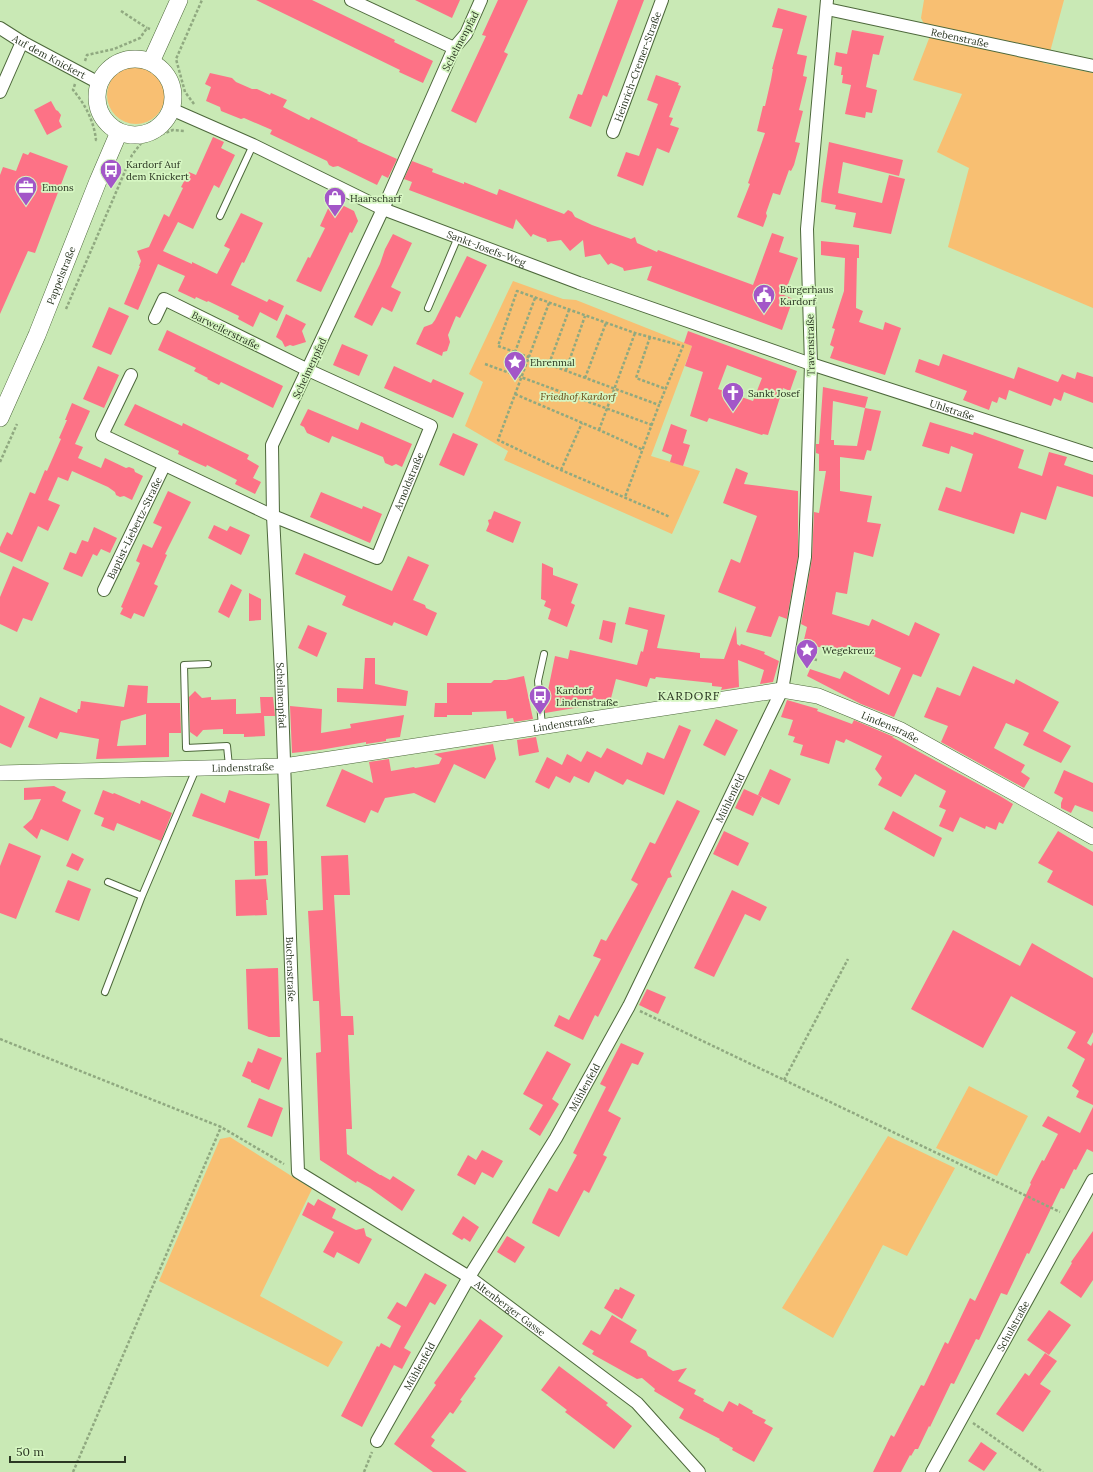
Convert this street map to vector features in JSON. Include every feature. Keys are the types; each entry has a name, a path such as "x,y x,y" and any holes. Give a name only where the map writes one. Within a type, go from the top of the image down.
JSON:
{"main road":[{"path":"150,62 179,0"},
{"path":"138,59 150,62 161,69 170,80 173,95 171,108 164,122 150,132 136,135 119,132 106,122 98,108 96,96 99,83 107,70 119,62 138,59"},
{"name":"Pappelstraße","path":"0,418 37,335 119,132"}],"street":[{"path":"351,0 454,48"},
{"name":"Schelmenpfad","path":"284,766 273,516 272,444 383,209 454,48 466,34 482,0"},
{"name":"Heinrich-Cremer-Straße","path":"613,132 662,0"},
{"name":"Rebenstraße","path":"827,5 1093,66"},
{"name":"Travenstraße","path":"782,690 806,557 811,364 808,229 827,5"},
{"name":"Auf dem Knickert","path":"0,28 22,42 99,83"},
{"path":"0,92 22,42"},
{"name":"Sankt-Josefs-Weg","path":"171,108 252,144 383,209 579,282 811,364"},
{"name":"Barweilerstraße","path":"155,318 164,300 308,370"},
{"name":"Uhlstraße","path":"811,364 1093,455"},
{"name":"Arnoldstraße","path":"273,516 377,558 431,426 308,370"},
{"name":"Baptist-Liebertz-Straße","path":"131,375 102,435 164,466 273,516"},
{"name":"Baptist-Liebertz-Straße","path":"104,590 164,466"},
{"name":"Lindenstraße","path":"0,773 284,766 782,690 818,696 901,730 1093,837"},
{"name":"Mühlenfeld","path":"377,1441 469,1277 556,1138 629,1006 782,690"},
{"name":"Buchenstraße","path":"284,766 298,1172"},
{"name":"Altenberger Gasse","path":"298,1172 469,1277 637,1403 700,1472"},
{"name":"Schulstraße","path":"932,1472 1093,1180"}],"lane":[{"path":"220,216 252,144"},
{"path":"428,308 458,237"},
{"path":"542,726 538,681 544,654"},
{"path":"208,664 184,665 186,748 227,746 229,768"},
{"path":"105,992 142,896 196,768"},
{"path":"108,882 142,896"}],"path":[{"path":"64,314 132,154 142,142 173,130 186,131 194,105 185,92 176,59 202,0"},
{"path":"121,11 147,28"},
{"path":"625,497 659,405 683,346 635,333 517,291 498,346 659,405"},
{"path":"515,352 535,298"},
{"path":"549,303 498,440 561,470 670,517"},
{"path":"549,364 569,310"},
{"path":"566,370 586,316"},
{"path":"585,378 606,323"},
{"path":"599,430 635,333"},
{"path":"650,337 636,378 666,389"},
{"path":"485,364 652,425"},
{"path":"515,394 643,450"},
{"path":"0,462 18,420"},
{"path":"561,470 582,423"},
{"path":"784,1080 848,959"},
{"path":"629,1006 1073,1218"},
{"path":"0,1039 221,1127 298,1172"},
{"path":"73,1472 221,1127"},
{"path":"963,1416 1043,1472"},
{"path":"364,1472 377,1441"}],"green space":[{"path":"924,0 1064,0 1050,52 1043,63 1093,73 1093,308 948,247 969,168 937,152 962,94 913,80 930,36 921,18"},
{"path":"136,66 152,71 160,79 165,95 160,111 152,119 136,124 120,119 112,111 107,95 112,79 120,71"},
{"name":"Friedhof Kardorf","path":"513,281 563,299 576,300 692,346 651,456 700,471 672,534 504,460 508,451 465,426 483,382 469,374"},
{"path":"969,1086 1028,1116 997,1176 936,1148"},
{"path":"888,1136 955,1168 907,1256 883,1245 833,1338 782,1308"},
{"path":"230,1137 312,1189 260,1296 343,1342 328,1367 159,1281 220,1139"}],"building":[{"path":"256,0 312,0 395,40 394,42 433,61 423,83 399,72 400,70"},
{"path":"415,0 460,0 452,18"},
{"path":"498,0 528,0 504,52 508,54 476,123 451,111 486,36 482,35"},
{"path":"618,0 644,0 607,97 603,95 591,127 569,118 578,94 582,95"},
{"path":"778,8 807,16 797,54 807,56 803,76 807,77 799,110 803,111 795,142 800,143 794,165 791,171 789,170 780,195 773,193 763,227 737,217 750,184 748,183 765,133 757,131 763,106 765,106 772,69 783,29 772,27"},
{"path":"852,30 884,36 879,55 873,54 866,87 877,90 872,113 866,112 865,118 845,114 851,85 842,83 842,67 834,65 836,52 847,54"},
{"path":"210,73 232,78 236,82 252,89 257,89 270,95 271,93 287,100 283,107 309,120 311,117 358,140 357,141 397,159 388,178 382,175 377,185 338,166 333,167 329,165 327,161 270,134 272,130 244,118 241,119 221,111 220,107 206,101 211,87 205,84"},
{"path":"656,75 679,83 678,85 681,86 669,117 673,118 670,125 679,128 669,153 657,148 643,186 617,176 626,152 639,156 658,104 647,100"},
{"path":"51,101 61,115 59,121 62,127 47,135 34,110"},
{"path":"213,137 224,142 221,148 235,155 219,188 214,185 193,229 178,222 163,251 192,264 192,262 217,274 230,249 224,246 241,213 263,223 244,263 242,262 231,285 267,302 269,299 284,306 277,321 260,312 253,327 238,319 239,316 208,301 207,302 196,297 195,299 178,291 185,276 158,264 138,310 124,304 140,266 141,261 137,251 149,247 164,214 169,217 183,188 181,187 189,172 196,175"},
{"path":"829,142 903,160 899,176 843,162 838,193 882,203 889,175 905,179 891,234 853,227 856,213 835,209 836,205 821,202"},
{"name":"Emons","path":"30,152 68,166 35,253 28,251 0,314 0,175 3,167 16,171 23,153 28,155"},
{"path":"412,161 433,169 432,172 464,184 464,182 497,195 499,189 564,214 568,210 572,212 575,217 592,225 631,239 635,237 637,243 657,252 658,250 753,285 772,233 784,237 779,252 798,258 784,295 793,299 782,330 647,280 652,266 624,271 623,268 611,263 608,265 600,254 585,257 583,240 570,251 561,240 547,242 546,239 533,234 531,237 516,219 513,229 409,190 412,182 404,179"},
{"path":"332,200 354,211 358,221 352,233 350,232 321,292 296,281 308,257 310,258 325,228 320,226"},
{"path":"393,234 412,243 391,287 401,292 392,312 382,307 372,326 354,317"},
{"path":"821,241 859,245 859,258 857,258 856,308 863,311 859,322 883,330 885,322 901,328 885,375 830,358 834,347 830,345 835,329 832,328 844,291 845,258 821,255"},
{"path":"467,256 487,265 460,318 456,316 448,335 450,342 447,351 443,352 442,356 416,344 424,327 432,324 435,320"},
{"path":"109,307 129,316 111,355 92,347"},
{"path":"286,314 306,324 302,331 306,342 285,347 282,341 276,337"},
{"path":"167,330 283,386 273,408 221,382 219,385 207,379 208,378 194,371 196,368 158,350"},
{"path":"688,331 797,371 790,391 783,388 768,435 762,435 709,418 707,422 690,416 703,372 685,366 692,346 684,343","holes":["727,365 762,378 753,401 718,389"]},
{"path":"342,344 368,355 359,376 333,365"},
{"path":"943,354 1014,379 1018,367 1058,382 1062,374 1075,379 1077,372 1093,377 1093,403 1064,392 1061,401 1054,398 1051,406 1009,390 1006,400 999,397 997,403 992,401 989,410 963,400 967,391 915,372 919,359 939,366"},
{"path":"98,366 119,375 104,408 83,399"},
{"path":"394,366 431,383 433,379 464,393 453,418 384,388"},
{"path":"823,387 868,397 865,408 881,411 871,451 867,450 864,460 840,457 840,491 872,496 867,522 881,524 873,557 854,552 847,594 836,592 832,614 869,626 872,619 909,636 915,622 940,634 921,677 913,674 894,717 861,704 807,676 810,669 840,679 844,671 889,695 901,668 848,645 845,652 803,644 807,627 801,624 812,558 814,512 819,513 826,471 819,471 819,454 816,453 816,444 819,444","holes":["833,401 865,408 857,446 834,445 834,440 831,440"]},
{"path":"72,403 90,411 75,444 83,447 78,458 101,468 105,458 126,468 129,467 134,469 135,472 143,476 132,500 124,496 120,497 108,487 72,471 68,481 58,477 48,500 60,505 48,531 38,526 22,562 0,552 0,547 7,532 12,535 30,492 35,494 45,470 47,471 61,439 59,438 67,420 65,420"},
{"path":"135,404 182,426 183,423 249,455 247,459 259,466 253,478 261,482 255,494 235,484 237,480 207,465 206,467 178,454 179,451 124,425"},
{"path":"308,409 358,430 361,422 412,444 402,467 396,464 392,466 385,463 383,457 332,436 329,443 307,433 304,427 300,425"},
{"path":"930,422 973,435 974,432 1024,450 1018,468 1042,476 1049,452 1067,457 1064,465 1093,475 1093,497 1057,486 1046,520 1021,512 1014,534 938,510 946,487 961,492 973,454 951,446 949,454 922,446"},
{"path":"671,424 687,430 683,443 690,445 683,466 670,462 672,455 662,451"},
{"path":"453,433 478,444 464,476 439,465"},
{"path":"736,468 748,473 744,484 798,491 798,556 787,619 779,616 771,637 746,632 756,607 718,592 731,559 740,563 757,516 723,503"},
{"path":"168,491 191,502 165,554 167,555 154,584 158,586 144,617 134,613 131,619 120,614 123,608 121,607 140,563 136,561 143,544 152,548 162,527 153,523"},
{"path":"321,492 362,509 363,506 382,514 370,543 310,517"},
{"path":"494,511 521,522 513,543 486,531 489,524 488,520 491,519"},
{"path":"214,525 227,531 230,526 250,535 241,555 208,538"},
{"path":"94,527 117,538 110,553 101,549 97,556 93,554 82,577 63,569 70,552 76,554 82,540 88,542"},
{"path":"304,553 392,591 408,556 429,565 413,600 425,605 426,608 437,613 427,636 394,622 392,626 342,605 346,596 295,574"},
{"path":"542,563 553,568 553,575 578,584 571,603 575,605 567,627 548,619 551,609 544,606 546,601 541,599"},
{"path":"13,566 49,583 32,621 23,618 17,632 0,624 0,597"},
{"path":"231,584 242,590 229,618 218,612"},
{"path":"249,593 261,599 261,620 249,621"},
{"path":"629,607 665,615 657,648 700,653 700,658 724,659 736,626 737,644 765,652 764,654 779,661 773,682 760,684 764,670 738,660 739,687 721,690 722,687 712,686 712,683 656,677 655,679 650,678 647,687 616,679 610,702 545,713 545,705 555,656 568,659 570,650 637,665 641,651 643,652 648,630 625,624"},
{"path":"603,620 616,623 612,643 599,639"},
{"path":"308,625 327,633 317,657 298,648"},
{"path":"365,658 375,658 375,684 408,691 406,706 337,702 337,688 363,689"},
{"path":"973,666 1014,684 1016,679 1059,702 1043,731 1071,746 1061,763 1023,745 1029,733 1006,723 994,748 1025,765 1021,772 1030,778 1024,788 941,742 948,726 924,717 937,687 960,696"},
{"path":"524,676 533,719 514,722 513,718 507,719 506,711 472,712 472,715 447,715 447,717 434,717 435,703 447,703 447,683 491,683 494,680 506,680"},
{"path":"128,685 148,686 147,703 180,703 181,733 169,733 169,757 96,759 99,739 60,732 57,739 28,727 40,697 77,713 78,709 80,709 81,701 124,707","holes":["146,714 146,745 117,746 121,721"]},
{"path":"195,691 202,698 211,697 211,700 236,699 236,714 261,713 260,697 273,697 275,716 264,716 265,736 244,737 244,734 223,734 223,729 203,730 197,737 190,732 189,697"},
{"path":"787,700 818,709 817,711 852,724 854,720 894,737 892,737 1000,796 1013,804 1003,824 999,822 996,830 986,826 985,829 960,817 953,832 939,826 946,810 939,807 946,791 915,774 901,797 878,785 882,778 875,769 882,756 846,739 844,743 836,740 829,764 800,755 803,745 793,742 795,737 788,735 793,720 781,717"},
{"path":"0,705 25,717 11,748 0,743"},
{"path":"290,706 322,709 321,733 351,728 350,724 404,715 400,737 366,744 366,742 292,753"},
{"path":"716,719 738,730 725,756 703,745"},
{"path":"679,725 691,730 664,795 627,779 623,785 595,771 589,783 574,776 570,783 556,776 549,789 535,782 547,757 562,765 567,754 581,762 587,751 601,758 607,748 642,765 647,752 664,759"},
{"path":"536,737 539,752 519,756 517,740"},
{"path":"493,744 496,759 485,779 454,764 435,803 414,793 385,798 378,813 371,810 365,823 326,806 342,769 373,783 369,762 389,759 391,771 415,768 439,764 442,758 434,754"},
{"path":"770,769 791,779 779,805 758,795"},
{"path":"1064,770 1093,783 1093,812 1075,805 1071,813 1061,808 1063,798 1054,793"},
{"path":"54,786 66,792 62,801 81,810 68,841 41,829 37,839 23,827 32,819 41,799 24,800 24,788"},
{"path":"744,789 762,797 753,816 735,808"},
{"path":"103,790 140,804 141,800 172,813 161,841 117,823 114,831 101,826 104,818 94,814"},
{"path":"229,790 270,804 259,839 192,816 201,793 225,803"},
{"path":"677,800 700,811 670,872 672,877 668,878 598,1017 595,1015 583,1040 554,1026 559,1015 569,1020 601,959 593,956 601,939 606,941 638,884 631,880 650,842 655,844"},
{"path":"893,811 942,838 934,857 884,829"},
{"path":"724,831 749,843 738,866 713,854"},
{"path":"1058,831 1093,852 1093,906 1047,882 1053,871 1038,863"},
{"path":"254,841 267,841 268,875 255,876"},
{"path":"9,843 41,856 16,919 0,913 0,866"},
{"path":"72,853 84,859 78,871 66,866"},
{"path":"348,855 350,895 334,895 341,1016 353,1016 354,1035 348,1035 352,1129 346,1129 347,1154 380,1175 390,1180 393,1176 415,1190 402,1211 370,1188 357,1181 356,1183 320,1160 316,1053 321,1052 319,1001 313,1001 308,911 323,910 321,856"},
{"path":"266,879 268,900 266,900 267,915 236,916 235,880"},
{"path":"68,880 91,889 79,921 55,912"},
{"path":"732,890 767,907 760,921 745,914 714,977 694,968"},
{"path":"953,930 1020,966 1032,943 1093,978 1093,1032 1087,1043 1091,1046 1093,1042 1093,1105 1076,1097 1079,1091 1072,1086 1085,1059 1067,1048 1076,1032 1011,996 983,1048 911,1009"},
{"path":"278,968 280,1037 269,1037 248,1029 246,969"},
{"path":"647,989 666,997 658,1014 639,1005"},
{"path":"621,1043 644,1053 638,1065 632,1063 608,1111 621,1118 603,1155 607,1157 589,1193 584,1190 559,1237 532,1223 549,1188 557,1192 577,1155 573,1153 606,1087 600,1084"},
{"path":"258,1048 282,1058 269,1090 242,1076 248,1061 252,1063"},
{"path":"547,1051 571,1064 552,1099 559,1104 540,1136 529,1129 543,1105 523,1094"},
{"path":"259,1098 283,1108 272,1137 247,1127"},
{"path":"1093,1107 1093,1152 1087,1149 1076,1170 1074,1169 1064,1189 1061,1188 1007,1295 1001,1293 979,1340 976,1339 954,1384 951,1383 918,1449 915,1449 911,1456 910,1455 901,1472 873,1472 891,1435 894,1437 921,1385 924,1386 945,1342 948,1344 970,1298 975,1301 1031,1184 1030,1183 1042,1160 1044,1161 1058,1134 1042,1126 1048,1116 1080,1133"},
{"path":"482,1150 503,1161 493,1178 482,1172 475,1185 457,1175 468,1155 476,1160"},
{"path":"318,1199 336,1209 332,1218 356,1230 364,1228 366,1236 372,1239 359,1264 337,1252 334,1258 323,1252 334,1232 302,1215 308,1202 314,1206"},
{"path":"463,1216 479,1227 470,1242 464,1238 462,1240 452,1234"},
{"path":"1093,1231 1093,1280 1081,1298 1060,1283 1072,1263 1071,1262"},
{"path":"507,1236 525,1247 515,1263 497,1252"},
{"path":"425,1273 447,1285 435,1305 430,1302 404,1348 411,1352 402,1369 394,1365 362,1427 341,1416 377,1346 379,1347 381,1343 390,1348 401,1326 387,1318 397,1302 406,1307"},
{"path":"620,1287 635,1295 622,1319 604,1308 615,1289 619,1290"},
{"path":"1049,1310 1071,1325 1049,1355 1027,1340"},
{"path":"612,1315 637,1330 630,1342 646,1351 648,1356 673,1371 687,1368 678,1381 696,1390 694,1394 704,1399 703,1401 723,1412 729,1401 738,1406 739,1403 753,1411 752,1413 766,1420 764,1423 773,1428 754,1462 732,1450 733,1448 719,1440 720,1439 679,1418 684,1409 654,1391 655,1389 642,1378 637,1379 592,1354 594,1351 582,1344 591,1330 600,1335"},
{"path":"480,1319 503,1336 474,1377 476,1378 460,1400 462,1401 453,1414 450,1412 431,1437 435,1440 431,1446 467,1472 433,1472 394,1444 436,1385 434,1383"},
{"path":"1045,1353 1057,1361 1040,1384 1051,1391 1023,1432 996,1414 1025,1373 1029,1376"},
{"path":"559,1366 608,1403 606,1405 632,1426 614,1449 565,1412 567,1410 541,1390"},
{"path":"981,1442 997,1453 984,1471 968,1461"}],"place":[{"name":"Kardorf Auf dem Knickert","path":"111,190"},
{"name":"Emons","path":"26,206"},
{"name":"Haarscharf","path":"335,218"},
{"name":"Bürgerhaus Kardorf","path":"764,314"},
{"name":"Ehrenmal","path":"515,382"},
{"name":"Sankt Josef","path":"733,412"},
{"name":"Wegekreuz","path":"807,670"},
{"name":"Kardorf Lindenstraße","path":"540,716"}],"district":[{"name":"KARDORF","path":"689,696"}]}
